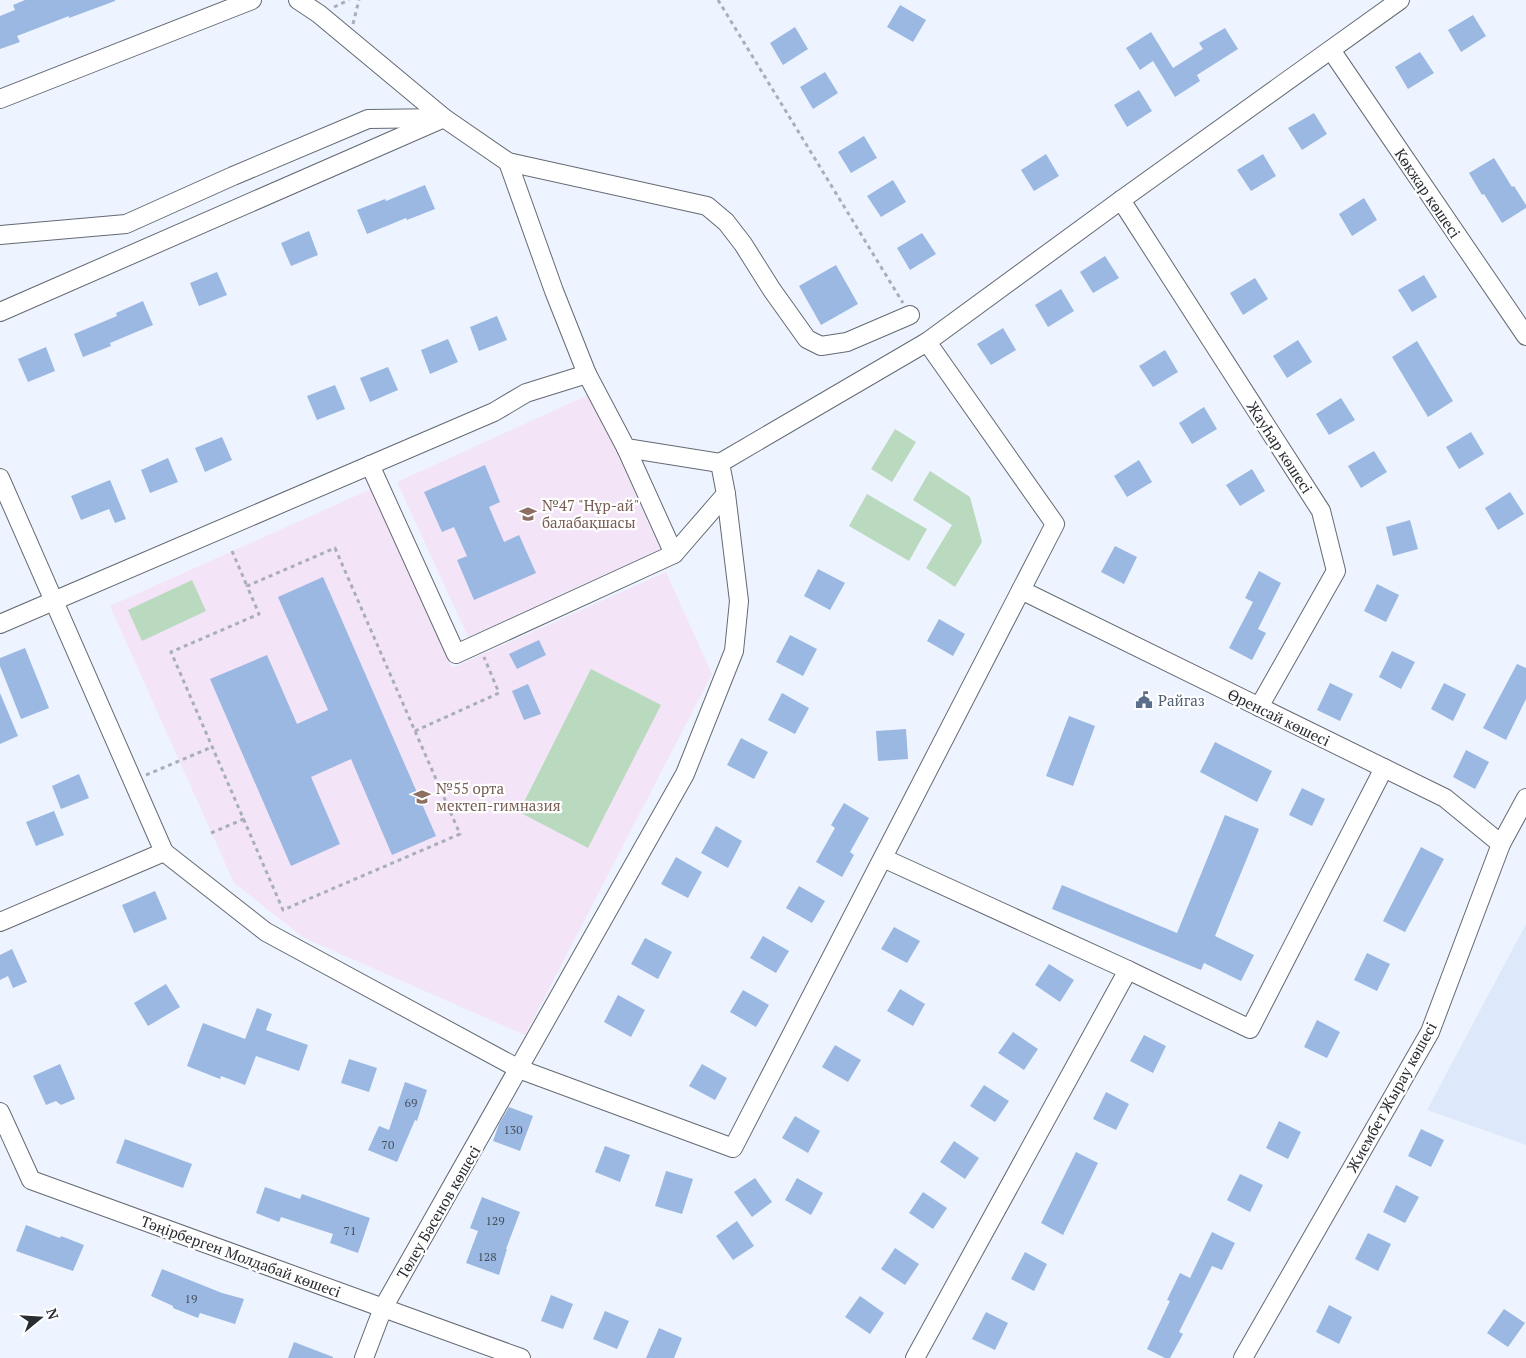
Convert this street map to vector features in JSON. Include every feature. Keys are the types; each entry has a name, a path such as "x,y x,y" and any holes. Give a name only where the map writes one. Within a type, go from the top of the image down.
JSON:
{"street":[{"path":"0,99 252,0"},
{"path":"298,0 318,14 444,118 508,162 707,206 726,222 743,244 772,290 807,339 820,346 847,342 910,315"},
{"path":"626,448 720,463 927,342 1400,0"},
{"name":"Көкжар көшесі","path":"1331,50 1526,336"},
{"path":"0,235 126,224 368,119 444,118"},
{"path":"0,312 444,118"},
{"path":"508,162 554,291 587,374 626,448 668,557"},
{"name":"ЖауҺар көшесі","path":"1121,200 1321,511 1336,571 1259,707"},
{"path":"0,478 164,852 266,932 519,1069 733,1148 1055,524 927,342"},
{"path":"0,624 494,412 526,393 587,374"},
{"name":"Төлеу Бәсенов көшесі","path":"364,1358 383,1308 685,774 734,651 739,601 726,494 720,463"},
{"path":"370,465 456,654 668,557 726,494"},
{"name":"Өренсай көшесі","path":"1021,590 1445,798 1501,844"},
{"path":"883,858 1128,970 1250,1029 1384,768"},
{"name":"Жиембет Жырау көшесі","path":"1243,1358 1430,1032 1501,844 1525,801"},
{"path":"0,922 164,852"},
{"path":"915,1358 1128,970"},
{"name":"Тәңірберген Молдабай көшесі","path":"0,1112 31,1180 521,1358"}],"path":[{"path":"718,0 910,315"},
{"path":"232,551 247,586 259,614 171,652 284,910 460,834 335,548 247,586"},
{"path":"415,731 499,693 478,644"},
{"path":"133,780 212,747"},
{"path":"211,833 244,819"}],"shaded area":[{"name":"№47 \"Нұр-ай\" балабақшасы","path":"590,394 660,549 468,637 397,482"},
{"name":"№55 орта мектеп-гимназия","path":"371,489 452,668 666,572 712,674 525,1035 304,938 234,883 110,606"},
{"path":"1526,924 1526,1145 1427,1110"}],"green space":[{"path":"895,429 916,442 892,482 871,469"},
{"path":"930,471 970,497 982,542 955,587 926,568 952,525 913,500"},
{"path":"867,494 927,529 909,561 849,526"},
{"path":"192,580 206,611 142,641 128,610"},
{"path":"591,669 661,705 588,848 519,812"}],"building":[{"path":"25,0 115,1 17,36 20,42 0,49 0,16 15,10 13,5"},
{"path":"900,5 926,20 913,42 887,27"},
{"path":"1473,15 1486,36 1461,52 1448,30"},
{"path":"795,27 808,49 783,65 770,43"},
{"path":"1225,28 1238,49 1197,75 1200,81 1175,97 1153,61 1140,70 1126,48 1151,32 1173,68 1203,49 1199,43"},
{"path":"1420,52 1434,73 1408,89 1395,67"},
{"path":"825,72 838,93 813,109 800,87"},
{"path":"1139,90 1152,111 1127,127 1114,105"},
{"path":"1314,113 1327,134 1302,150 1288,128"},
{"path":"864,136 877,158 851,173 838,152"},
{"path":"1046,154 1059,176 1034,191 1021,170"},
{"path":"1263,154 1276,176 1251,191 1237,170"},
{"path":"1494,158 1526,205 1526,208 1502,223 1469,173"},
{"path":"893,180 906,202 881,217 867,196"},
{"path":"425,185 435,209 407,220 406,218 367,234 357,210 385,199 386,201"},
{"path":"1364,198 1377,220 1352,236 1339,214"},
{"path":"309,231 318,255 291,266 281,243"},
{"path":"922,233 936,254 910,270 897,248"},
{"path":"1105,256 1119,278 1093,293 1080,272"},
{"path":"836,265 858,304 821,325 799,286"},
{"path":"217,272 227,295 199,306 190,283"},
{"path":"1424,275 1437,297 1412,312 1398,290"},
{"path":"1255,278 1268,299 1243,315 1230,293"},
{"path":"1061,289 1074,311 1048,327 1035,305"},
{"path":"143,301 153,325 110,343 111,346 83,357 74,334 117,316 116,313"},
{"path":"497,316 507,340 479,351 470,327"},
{"path":"1003,328 1016,350 991,365 977,344"},
{"path":"448,339 458,362 430,374 421,350"},
{"path":"1298,340 1312,362 1287,378 1273,356"},
{"path":"1417,341 1453,401 1428,417 1392,357"},
{"path":"46,347 55,371 28,382 18,359"},
{"path":"1165,350 1178,372 1153,387 1139,366"},
{"path":"388,367 398,390 370,402 360,378"},
{"path":"335,385 345,409 317,420 307,396"},
{"path":"1341,398 1355,420 1329,435 1316,414"},
{"path":"1204,407 1217,429 1192,444 1179,423"},
{"path":"1471,432 1484,454 1459,469 1446,447"},
{"path":"222,437 232,460 205,472 195,448"},
{"path":"1374,451 1387,472 1361,488 1348,466"},
{"path":"168,458 178,482 150,493 141,470"},
{"path":"1139,460 1152,482 1127,497 1114,476"},
{"path":"485,465 500,502 489,507 504,542 519,535 536,573 474,600 457,560 467,556 454,527 442,532 424,492"},
{"path":"1252,469 1265,491 1240,506 1226,485"},
{"path":"110,480 126,519 115,523 109,509 81,520 71,496"},
{"path":"1510,492 1524,514 1498,530 1485,508"},
{"path":"1410,520 1418,549 1393,556 1386,527"},
{"path":"1115,546 1137,557 1124,584 1101,572"},
{"path":"818,569 845,583 830,610 804,596"},
{"path":"1259,571 1281,583 1258,629 1266,633 1252,660 1229,648 1253,602 1245,598"},
{"path":"323,577 436,836 392,855 351,759 311,777 340,844 291,866 210,679 267,655 297,724 328,710 278,597"},
{"path":"1377,584 1399,595 1386,622 1364,611"},
{"path":"939,619 965,634 953,656 927,641"},
{"path":"790,635 817,649 803,676 776,662"},
{"path":"539,640 546,655 517,669 509,654"},
{"path":"25,648 49,708 21,719 0,666 0,658"},
{"path":"1392,651 1415,662 1401,689 1379,677"},
{"path":"1517,664 1526,668 1526,699 1506,740 1483,728"},
{"path":"1330,683 1353,694 1340,721 1317,710"},
{"path":"1444,683 1466,694 1453,721 1431,709"},
{"path":"528,684 541,714 524,720 512,691"},
{"path":"0,693 18,736 0,744"},
{"path":"782,693 809,708 795,734 768,720"},
{"path":"1069,716 1095,726 1073,786 1046,776"},
{"path":"906,729 908,759 878,761 876,731"},
{"path":"741,738 768,752 754,779 727,765"},
{"path":"1215,742 1272,771 1257,802 1200,772"},
{"path":"1466,750 1489,762 1475,789 1453,777"},
{"path":"79,774 89,798 61,809 52,786"},
{"path":"1302,788 1325,799 1312,826 1289,815"},
{"path":"844,803 869,818 850,852 854,855 842,877 816,862 835,828 831,825"},
{"path":"54,811 64,835 36,846 26,822"},
{"path":"1225,815 1259,829 1215,936 1254,955 1241,981 1204,963 1201,970 1052,909 1062,885 1177,933"},
{"path":"716,826 742,841 728,868 701,853"},
{"path":"1421,847 1444,859 1405,932 1383,921"},
{"path":"676,857 702,872 688,898 661,884"},
{"path":"799,886 825,901 812,923 786,908"},
{"path":"155,891 167,919 134,933 122,905"},
{"path":"894,927 920,941 907,963 881,949"},
{"path":"763,936 789,951 776,973 750,958"},
{"path":"645,938 672,952 658,979 631,964"},
{"path":"12,949 27,982 13,988 8,976 0,980 0,955"},
{"path":"1367,953 1390,964 1377,991 1354,980"},
{"path":"1049,964 1074,980 1060,1002 1035,985"},
{"path":"166,984 180,1007 148,1026 134,1003"},
{"path":"900,989 925,1004 913,1026 887,1011"},
{"path":"743,990 769,1005 756,1027 730,1012"},
{"path":"618,995 645,1010 631,1037 604,1022"},
{"path":"257,1008 272,1014 266,1030 308,1045 299,1071 256,1056 245,1085 221,1076 220,1079 187,1066 203,1023 245,1039"},
{"path":"1317,1020 1340,1032 1327,1058 1304,1047"},
{"path":"1013,1032 1038,1049 1024,1070 998,1053"},
{"path":"1144,1035 1166,1046 1153,1073 1130,1061"},
{"path":"835,1045 861,1060 848,1082 822,1067"},
{"path":"349,1059 377,1068 369,1092 341,1083"},
{"path":"60,1064 75,1099 61,1105 56,1101 46,1105 33,1076"},
{"path":"702,1064 727,1078 715,1100 689,1086"},
{"path":"405,1082 427,1090 417,1121 415,1120 397,1162 368,1150 379,1126 389,1130"},
{"path":"984,1085 1009,1101 995,1122 970,1106"},
{"path":"1106,1092 1129,1104 1116,1130 1093,1119"},
{"path":"509,1107 533,1116 520,1151 493,1141 499,1124"},
{"path":"795,1116 820,1131 808,1153 782,1138"},
{"path":"1279,1121 1301,1132 1288,1159 1266,1148"},
{"path":"1421,1129 1444,1140 1431,1167 1408,1156"},
{"path":"125,1139 192,1164 183,1188 116,1163"},
{"path":"954,1141 979,1158 965,1179 940,1162"},
{"path":"605,1146 630,1155 620,1182 595,1172"},
{"path":"1076,1152 1098,1163 1063,1235 1041,1223"},
{"path":"666,1171 693,1179 682,1214 655,1206"},
{"path":"1240,1174 1263,1185 1250,1212 1227,1200"},
{"path":"755,1178 772,1202 752,1217 734,1192"},
{"path":"797,1178 823,1193 811,1215 785,1200"},
{"path":"1396,1185 1419,1197 1405,1223 1383,1212"},
{"path":"265,1187 300,1199 302,1194 370,1218 358,1253 330,1243 333,1234 281,1217 279,1222 256,1213"},
{"path":"923,1192 947,1208 933,1229 909,1213"},
{"path":"482,1197 520,1212 506,1249 499,1275 466,1263 478,1231 470,1228"},
{"path":"737,1221 754,1246 733,1260 716,1236"},
{"path":"26,1225 84,1245 73,1271 16,1251"},
{"path":"1212,1232 1235,1243 1222,1270 1212,1266 1179,1332 1183,1334 1170,1358 1165,1358 1147,1349 1170,1301 1167,1300 1180,1273 1190,1278"},
{"path":"1368,1233 1391,1244 1378,1271 1355,1259"},
{"path":"895,1248 919,1264 905,1285 881,1269"},
{"path":"1025,1252 1047,1264 1034,1291 1011,1279"},
{"path":"162,1269 222,1293 244,1299 235,1324 200,1313 198,1318 173,1308 173,1306 151,1296"},
{"path":"551,1295 573,1304 563,1329 541,1321"},
{"path":"860,1296 884,1313 870,1334 845,1317"},
{"path":"1329,1305 1352,1317 1339,1344 1316,1332"},
{"path":"1504,1309 1525,1323 1508,1347 1487,1333"},
{"path":"605,1311 629,1321 617,1349 593,1339"},
{"path":"986,1312 1008,1323 995,1350 972,1339"},
{"path":"659,1328 682,1338 674,1358 646,1358"},
{"path":"294,1342 333,1357 333,1358 288,1358"}],"place":[{"name":"№47 \"Нұр-ай\" балабақшасы","path":"528,514"},
{"name":"Райгаз","path":"1144,700"},
{"name":"№55 орта мектеп-гимназия","path":"422,797"}]}
